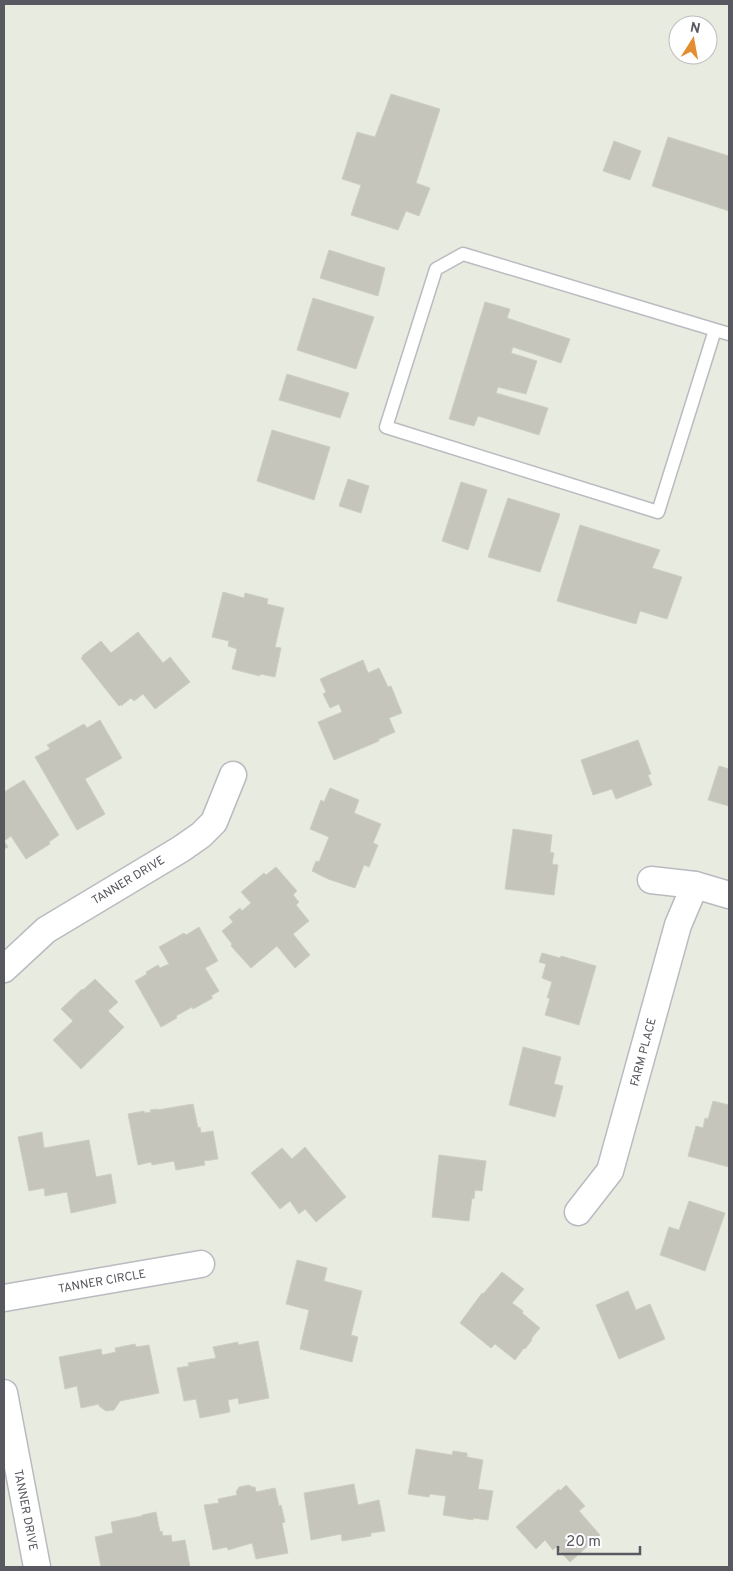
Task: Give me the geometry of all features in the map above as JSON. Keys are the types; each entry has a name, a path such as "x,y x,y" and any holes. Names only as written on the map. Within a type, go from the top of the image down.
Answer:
{"street":[{"name":"TANNER DRIVE","path":"4,969 46,930 181,849 201,834 214,822 233,775"},
{"path":"651,880 695,885 729,895"},
{"name":"FARM PLACE","path":"578,1212 610,1170 678,925 695,885"},
{"name":"TANNER CIRCLE","path":"4,1298 201,1264"},
{"name":"TANNER DRIVE","path":"4,1393 37,1567"}],"lane":[{"path":"716,330 658,512 386,427 436,269 462,254 716,330 729,334"}],"building":[{"path":"391,94 440,109 416,183 430,188 419,216 406,211 398,230 351,215 361,185 342,179 357,132 375,137"},
{"path":"668,137 729,156 729,211 652,186"},
{"path":"614,141 641,151 630,180 603,171"},
{"path":"329,250 385,268 378,296 320,278"},
{"path":"313,298 374,317 356,369 297,350"},
{"path":"485,302 510,309 507,318 570,339 561,363 513,347 511,353 537,361 526,394 498,387 496,393 548,408 539,435 478,416 474,426 449,419"},
{"path":"287,374 349,393 340,418 279,400"},
{"path":"272,430 330,447 314,500 257,481"},
{"path":"348,479 369,486 361,513 339,506"},
{"path":"461,482 487,490 468,550 442,541"},
{"path":"508,498 560,514 540,572 488,557"},
{"path":"580,525 660,550 652,568 682,577 667,619 640,611 636,624 557,601"},
{"path":"223,592 244,598 245,593 268,599 267,604 284,608 275,647 281,648 275,677 260,674 260,676 232,669 237,649 228,646 229,641 212,637"},
{"path":"138,632 163,663 170,657 190,682 155,709 143,694 134,701 131,698 119,706 81,658 101,641 111,653"},
{"path":"363,660 368,673 379,668 388,687 391,686 402,713 389,718 395,732 379,739 379,741 334,760 318,722 342,712 339,704 330,708 323,694 326,692 320,679"},
{"path":"100,720 122,758 85,779 105,814 77,830 35,757 50,749 47,745 84,724 87,728"},
{"path":"638,740 651,774 648,775 652,785 616,799 612,789 593,795 581,760"},
{"path":"719,766 729,769 729,806 708,800"},
{"path":"24,780 59,835 49,842 50,844 26,859 11,836 4,841 4,792"},
{"path":"330,788 359,800 354,813 381,824 373,843 378,845 369,867 364,865 355,888 328,879 312,871 316,861 319,862 329,837 310,829 321,800 324,802"},
{"path":"513,829 552,835 550,852 554,853 552,864 558,865 554,895 505,889"},
{"path":"4,841 8,847 4,849"},
{"path":"276,867 297,891 293,895 299,902 296,905 309,921 293,934 310,955 295,968 277,946 251,968 231,946 232,944 222,931 233,922 229,917 240,908 242,911 251,903 241,892 264,873 266,875"},
{"path":"199,927 218,961 205,968 219,991 211,996 213,998 193,1009 192,1007 161,1027 135,981 158,965 160,968 169,964 159,947"},
{"path":"542,953 560,958 561,956 596,966 579,1025 545,1015 550,998 547,998 552,982 542,978 546,964 539,962"},
{"path":"95,979 118,1002 108,1011 124,1027 81,1069 53,1040 73,1021 61,1009"},
{"path":"523,1047 561,1057 554,1084 563,1086 555,1117 509,1105"},
{"path":"713,1101 729,1105 729,1167 688,1156 696,1126 703,1128 705,1118 708,1119"},
{"path":"193,1104 198,1128 200,1127 201,1133 213,1131 218,1159 204,1161 205,1165 176,1170 174,1161 152,1165 151,1162 138,1165 128,1114 144,1111 145,1113 151,1112 150,1110"},
{"path":"42,1132 44,1148 89,1140 96,1177 111,1174 116,1203 71,1213 67,1192 45,1196 44,1188 29,1191 18,1137"},
{"path":"305,1147 346,1197 316,1222 305,1209 299,1214 290,1201 280,1209 251,1173 282,1148 292,1159"},
{"path":"439,1155 486,1161 482,1191 475,1190 469,1221 432,1217"},
{"path":"689,1201 725,1213 705,1271 660,1255 669,1227 679,1230"},
{"path":"297,1260 327,1268 324,1281 362,1291 351,1335 358,1337 352,1362 300,1349 309,1310 286,1304"},
{"path":"502,1272 524,1289 512,1303 540,1328 515,1360 495,1344 491,1348 460,1323 482,1293"},
{"path":"628,1291 636,1310 650,1304 665,1339 619,1359 596,1305"},
{"path":"258,1341 269,1398 239,1404 238,1398 228,1400 230,1412 200,1418 196,1399 184,1401 177,1368 189,1366 188,1363 216,1358 213,1347 238,1342 238,1345"},
{"path":"135,1344 136,1347 149,1345 159,1393 120,1401 114,1410 106,1411 99,1404 81,1408 77,1386 65,1389 59,1357 101,1349 102,1355 116,1352 115,1348"},
{"path":"416,1449 452,1455 453,1451 467,1453 467,1457 483,1460 478,1489 493,1491 488,1520 473,1518 473,1520 443,1515 446,1496 430,1494 429,1497 408,1494"},
{"path":"354,1484 358,1505 379,1500 385,1531 371,1533 371,1536 342,1541 341,1534 311,1540 304,1493"},
{"path":"249,1485 255,1487 256,1492 275,1488 285,1522 282,1523 288,1553 256,1559 252,1543 228,1550 227,1547 213,1550 204,1505 219,1503 218,1499 237,1495 236,1492 239,1487"},
{"path":"566,1485 585,1506 579,1511 600,1535 570,1562 556,1547 553,1550 545,1540 536,1549 516,1527"},
{"path":"156,1512 160,1532 162,1531 163,1536 171,1535 172,1542 185,1540 190,1567 101,1567 95,1537 113,1533 111,1522"}]}
